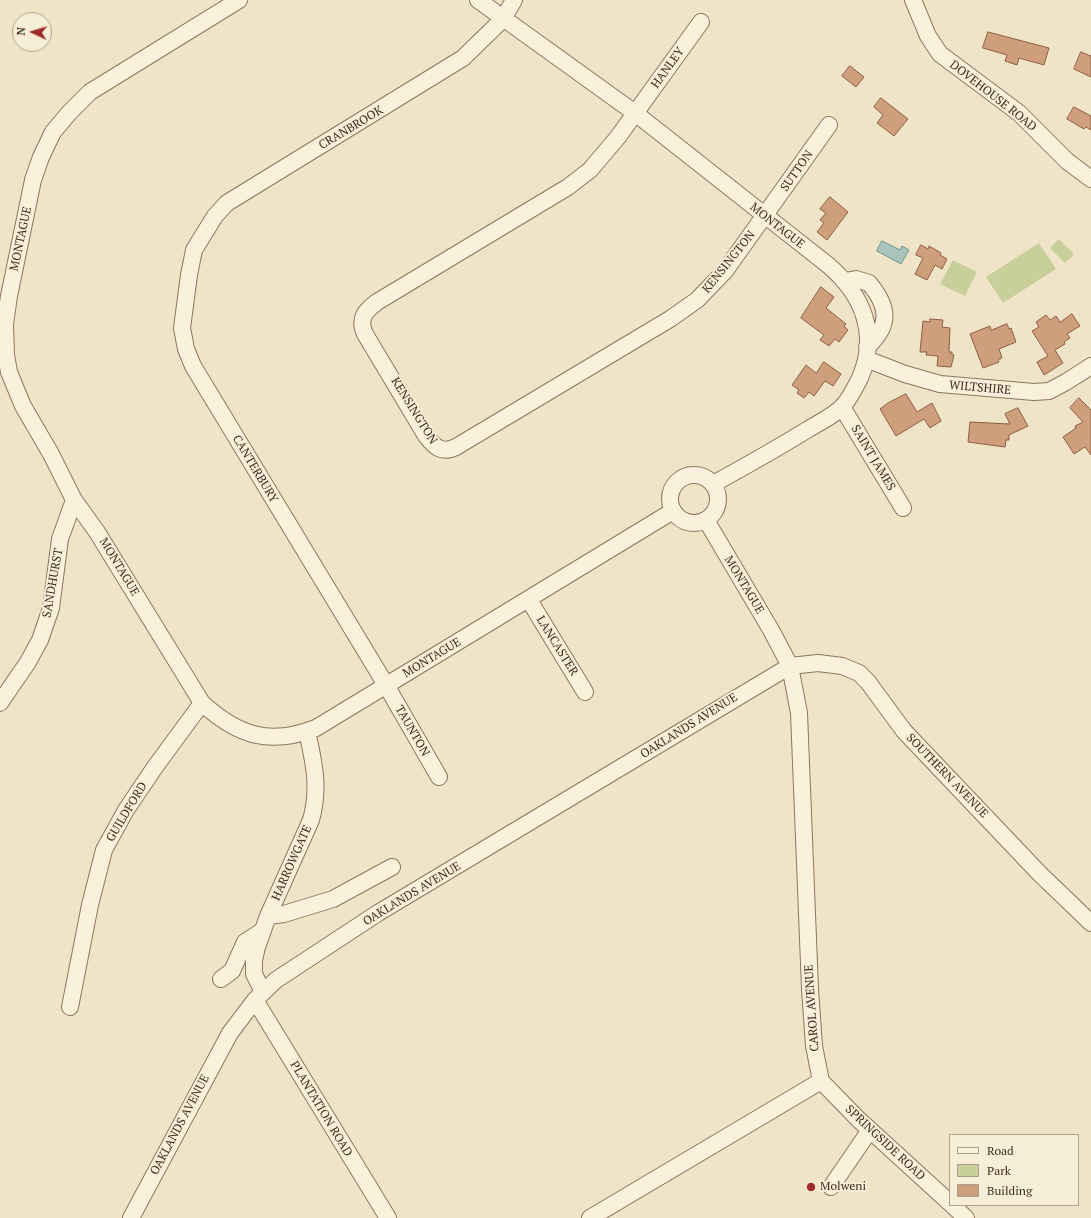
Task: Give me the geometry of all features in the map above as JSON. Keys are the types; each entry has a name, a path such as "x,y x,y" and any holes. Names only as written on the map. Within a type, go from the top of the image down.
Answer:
{"street":[{"name":"MONTAGUE","path":"239,0 90,92 53,132 41,157 33,180 4,299 4,338 9,372 23,406 51,454 74,500 98,532 202,703 217,717 243,732 271,738 291,736 316,728 529,600 673,511"},
{"name":"MONTAGUE","path":"478,0 636,113 765,217 828,265 845,281 863,310 868,333 867,353 855,388 842,407 779,447 713,484"},
{"name":"CRANBROOK","path":"201,238 215,216 231,200 463,58 503,19 514,0"},
{"name":"DOVEHOUSE ROAD","path":"913,0 928,36 943,57 1023,117 1063,157 1091,179"},
{"name":"HANLEY","path":"636,113 701,22"},
{"name":"KENSINGTON","path":"636,113 590,170 568,187 377,302 367,310 363,316 362,324 365,334 426,436 435,447 445,450 456,447 670,319 697,300 725,271 765,217"},
{"name":"SUTTON","path":"765,217 829,125"},
{"name":"CANTERBURY","path":"201,238 194,250 184,310 183,338 188,357 386,685"},
{"name":"WILTSHIRE","path":"867,353 905,374 940,384 1034,392 1049,391 1091,366"},
{"name":"SAINT JAMES","path":"842,407 903,508"},
{"path":"699,476 713,484 717,499 716,507 706,520 699,523 684,521 673,511 670,504 672,489 683,478 699,476"},
{"name":"SANDHURST","path":"0,703 28,662 40,640 51,608 60,539 74,500"},
{"name":"MONTAGUE","path":"706,520 771,630 790,666"},
{"name":"LANCASTER","path":"529,600 586,692"},
{"name":"SOUTHERN AVENUE","path":"790,666 818,663 842,666 859,673 868,682 904,731 1039,872 1091,923"},
{"name":"OAKLANDS AVENUE","path":"131,1218 222,1047 239,1020 259,996 285,973 378,913 790,666"},
{"name":"CAROL AVENUE","path":"790,666 799,712 810,989 814,1046 821,1081"},
{"name":"TAUNTON","path":"386,685 438,777"},
{"name":"GUILDFORD","path":"70,1007 93,890 104,850 126,810 154,767 202,703"},
{"name":"HARROWGATE","path":"259,996 254,967 265,923 315,808 317,793 315,768 307,731"},
{"path":"221,979 228,975 235,967 245,942 265,923 284,914 333,899 392,867"},
{"name":"PLANTATION ROAD","path":"259,996 388,1218"},
{"path":"590,1218 821,1081"},
{"name":"SPRINGSIDE ROAD","path":"821,1081 870,1130 949,1202"},
{"path":"831,1186 870,1130"},
{"name":"SPRINGSIDE ROAD","path":"953,1206 966,1218"}],"green space":[{"path":"1059,239 1074,254 1065,263 1050,248"},
{"path":"1039,243 1056,269 1003,303 986,277"},
{"path":"953,260 977,272 965,296 940,284"}],"water":[{"path":"882,241 900,250 902,246 909,250 901,264 877,251"}],"building":[{"path":"988,32 1049,48 1044,65 1019,58 1017,65 1005,61 1007,55 983,48"},
{"path":"1081,52 1091,56 1091,77 1074,69"},
{"path":"850,66 864,77 856,87 842,76"},
{"path":"881,98 908,119 894,136 877,123 883,115 874,107"},
{"path":"1074,107 1091,116 1091,130 1086,127 1084,129 1067,119"},
{"path":"830,197 848,212 827,240 817,232 824,223 820,220 826,213 820,209"},
{"path":"921,245 928,249 929,246 941,253 940,255 947,259 942,269 935,265 927,280 915,274 923,258 916,255"},
{"path":"821,287 834,297 826,308 846,324 844,326 848,330 839,342 835,339 829,346 820,340 824,335 801,318"},
{"path":"1072,314 1080,326 1067,334 1070,338 1064,342 1065,344 1055,350 1063,363 1044,375 1037,362 1048,356 1032,331 1039,327 1036,322 1046,315 1050,320 1056,316 1060,322"},
{"path":"930,319 943,320 942,327 950,328 949,352 952,352 952,355 954,355 951,367 937,366 938,356 926,355 927,352 920,352 923,321 930,322"},
{"path":"1007,324 1009,329 1011,328 1016,342 999,349 1002,358 998,360 999,362 983,368 970,334 990,326 991,330"},
{"path":"824,362 841,374 833,386 825,381 814,396 809,392 804,398 797,393 799,390 792,385 806,365 816,373"},
{"path":"906,394 917,412 932,403 941,421 930,428 924,419 896,436 880,409"},
{"path":"1079,398 1091,410 1091,455 1085,447 1074,454 1063,437 1076,428 1075,426 1083,422 1070,408"},
{"path":"1018,408 1028,426 1009,435 1009,440 1006,440 1005,447 968,442 970,422 1010,424 1005,414"}],"place":[{"name":"Molweni","path":"811,1187"}]}
